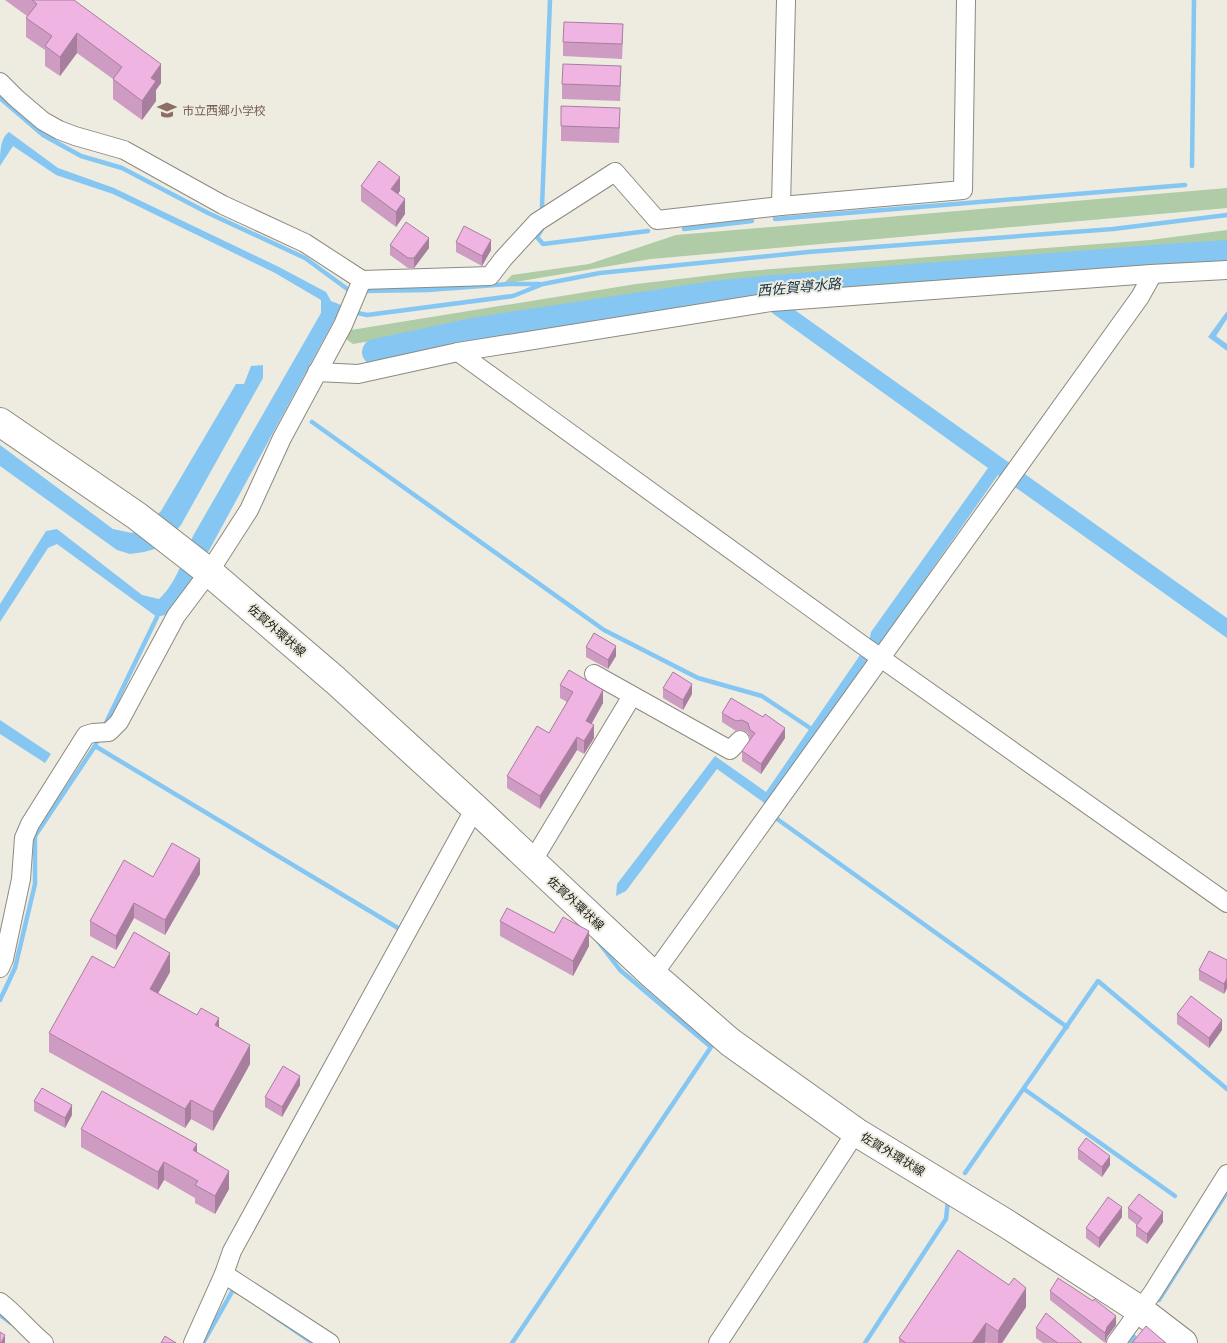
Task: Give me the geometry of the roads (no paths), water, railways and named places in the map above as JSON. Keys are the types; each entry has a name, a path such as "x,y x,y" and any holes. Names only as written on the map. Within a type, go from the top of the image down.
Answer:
{"main road":[{"name":"佐賀外環状線","path":"0,422 137,516 209,572 335,680 653,975 730,1042 856,1132 1007,1224 1140,1310 1183,1343"}],"street":[{"path":"781,206 786,0"},
{"path":"0,82 43,121 59,130 124,150 223,205 304,242 362,280 490,276 537,222 615,172 657,220 781,206 963,190 966,0"},
{"path":"317,372 358,374 458,352 771,302 1227,270"},
{"path":"653,975 1140,297 1151,274"},
{"path":"0,968 4,959 21,880 24,838 30,824 86,735 101,733 119,722 176,616 209,572 249,510 282,438 343,325 362,280"},
{"path":"458,352 880,658 1227,903"},
{"path":"594,674 730,750 740,740"},
{"path":"532,862 632,696"},
{"path":"193,1343 224,1274 232,1251 475,808"},
{"path":"718,1343 856,1132"},
{"path":"1116,1343 1153,1292 1227,1174"},
{"path":"224,1274 330,1343"},
{"path":"0,1302 12,1310 34,1335 44,1343"}],"water":[{"path":"9,132 58,168 114,188 279,267 326,292 331,301 346,307 342,316 337,315 194,578 165,615 157,617 57,544 48,548 0,622 0,604 46,531 57,529 142,595 159,599 175,578 193,536 321,313 321,300 275,273 113,194 56,175 13,146 0,166 2,142"},
{"path":"792,308 1227,618 1227,638 998,475 767,805 717,769 626,891 616,896 617,884 715,756 766,792 869,642 871,632 988,468 768,310"},
{"path":"1227,311 1227,319 1216,336 1227,344 1227,351 1208,337"},
{"path":"263,365 263,378 181,525 162,547 130,554 117,550 0,466 0,445 113,529 132,533 143,528 161,511 236,384 244,384 251,366"},
{"path":"0,720 51,754 45,763 0,734"}],"waterway":[{"path":"542,207 550,0"},
{"path":"1192,166 1194,0"},
{"path":"0,98 43,135 81,156 122,168 208,213 305,258 350,291 353,291"},
{"path":"775,219 1185,185"},
{"path":"353,312 367,315 513,296 543,284 600,273 808,252 1113,229 1227,215"},
{"path":"684,229 752,221"},
{"path":"542,229 537,237 543,244 648,231"},
{"name":"西佐賀導水路","path":"375,352 478,330 713,294 1227,253"},
{"path":"361,291 428,290 509,284 540,284"},
{"path":"312,422 604,630 698,678 762,696 810,728"},
{"path":"104,727 157,617"},
{"path":"0,1000 15,968 35,884 35,836 95,746 99,736"},
{"path":"95,746 398,928"},
{"path":"773,816 1067,1027"},
{"path":"512,1343 711,1047 620,970 597,940"},
{"path":"965,1173 1098,981 1227,1089"},
{"path":"1024,1089 1175,1196"},
{"path":"1159,1300 1227,1192"},
{"path":"865,1343 946,1219 948,1200"},
{"path":"203,1343 233,1290 237,1292"},
{"path":"269,1313 313,1343"},
{"path":"0,1315 11,1323"},
{"path":"1129,1343 1134,1337"}],"place":[{"name":"市立西郷小学校","path":"167,110"}]}
